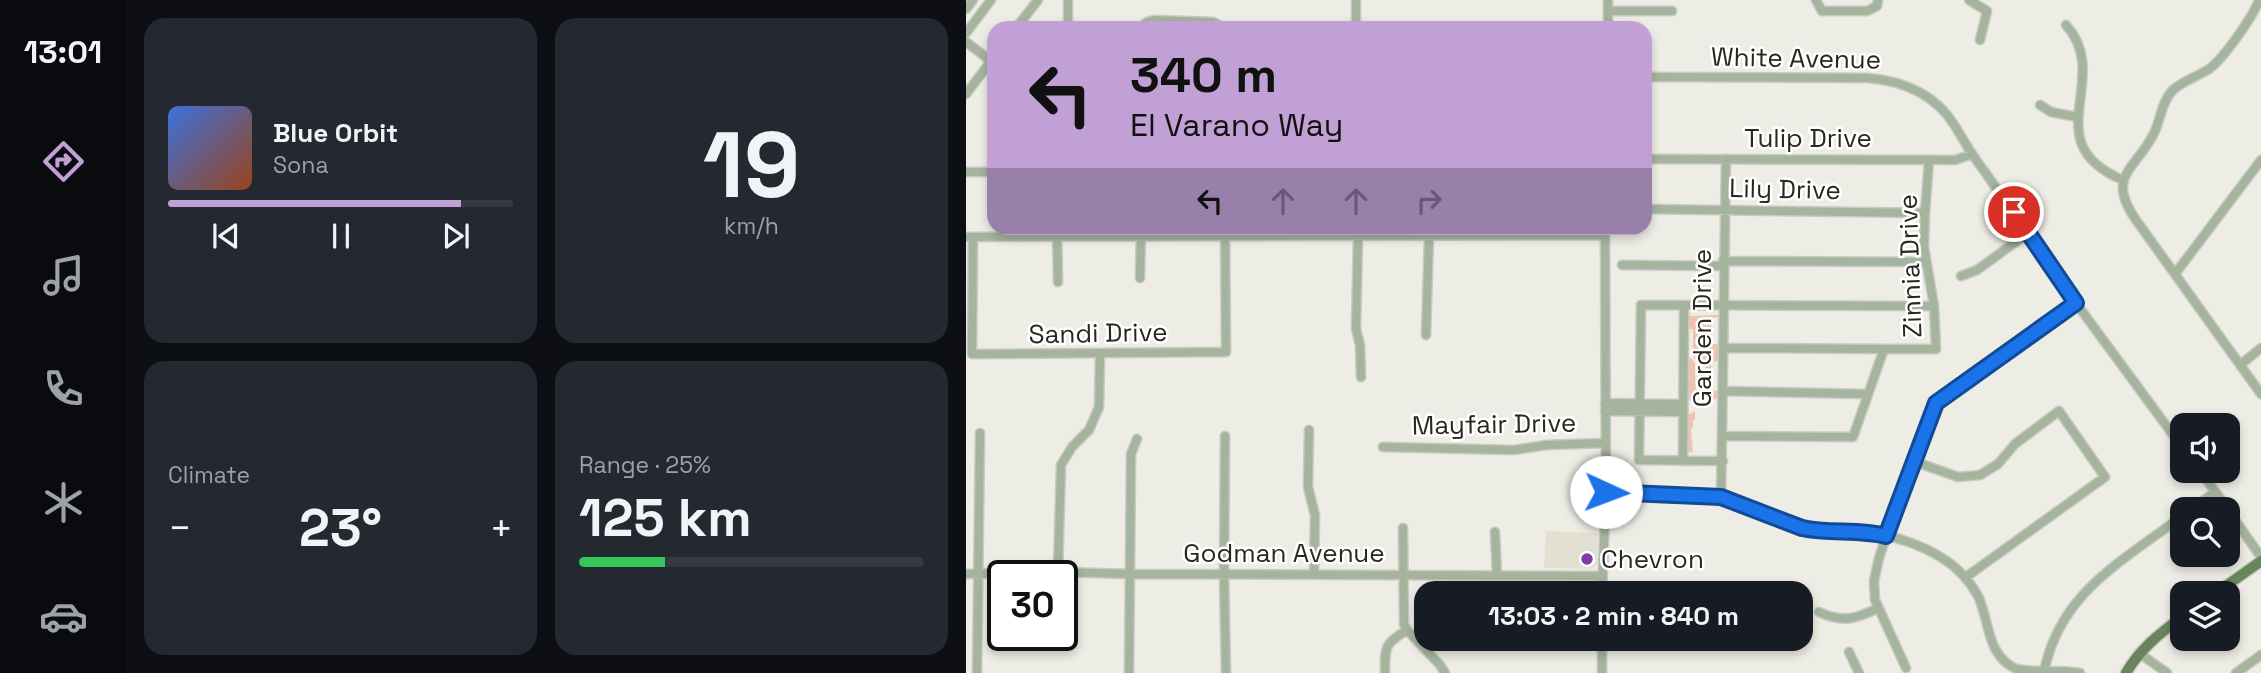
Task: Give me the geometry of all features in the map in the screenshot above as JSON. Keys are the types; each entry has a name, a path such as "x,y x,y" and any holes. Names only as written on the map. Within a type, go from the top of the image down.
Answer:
{"main road":[{"path":"2232,581 2261,559"},
{"path":"2126,673 2139,653 2170,627"}],"street":[{"path":"966,9 973,0"},
{"path":"966,33 991,0"},
{"path":"1022,21 1038,0"},
{"path":"1068,21 1069,0"},
{"path":"1356,0 1356,21"},
{"path":"1608,0 1608,21"},
{"path":"1816,0 1822,11 1867,11 1877,6 1878,0"},
{"path":"1969,0 1987,11 1980,40"},
{"path":"2259,0 2252,16 2214,65 2171,93 2163,105 2154,133 2123,180 2122,189 2127,208 2261,394"},
{"path":"1608,11 1672,11"},
{"path":"1150,21 1184,21"},
{"path":"2066,25 2073,33 2081,53 2082,85 2077,117 2079,137 2089,157 2104,170 2123,180"},
{"path":"966,42 987,55"},
{"path":"966,94 987,67"},
{"name":"White Avenue","path":"1652,77 1868,78 1891,80 1929,97 1950,119 1970,155 2170,431"},
{"path":"2040,105 2051,112 2077,117"},
{"name":"Tulip Drive","path":"1652,159 1955,160 1970,155"},
{"name":"Garden Drive","path":"1721,497 1726,159"},
{"name":"Zinnia Drive","path":"1723,436 1853,437 1884,349 1936,349 1934,306 1925,262 1929,160"},
{"path":"2175,274 2261,160"},
{"path":"966,172 987,172"},
{"name":"Lily Drive","path":"1652,209 1925,213"},
{"path":"1961,276 1977,270 2028,233"},
{"path":"969,237 1005,235"},
{"path":"1058,235 1058,282"},
{"path":"1140,278 1142,235"},
{"name":"Sandi Drive","path":"969,237 972,354 1100,354 1226,352 1225,235"},
{"path":"1332,235 1452,235"},
{"path":"1602,581 1606,492 1605,235"},
{"path":"1358,237 1356,329 1360,345 1361,377"},
{"path":"1426,335 1429,237"},
{"path":"1622,265 1925,262"},
{"path":"1906,668 1878,608 1873,592 1874,581 1886,536 1936,403 2076,303"},
{"path":"1723,460 1639,460 1641,306 1934,306"},
{"path":"1683,461 1684,306"},
{"path":"1723,348 1884,349"},
{"path":"2241,365 2261,348"},
{"path":"1058,560 1061,465 1072,447 1089,430 1097,414 1100,354"},
{"path":"1723,391 1867,394"},
{"path":"1605,407 1683,408"},
{"path":"1913,461 1958,477 1980,475 1998,464 2015,444 2059,411 2105,477 1966,577"},
{"path":"1309,430 1308,487 1315,515 1314,574"},
{"path":"977,673 980,433"},
{"path":"1225,436 1226,673"},
{"path":"1129,673 1131,454 1137,439"},
{"name":"Mayfair Drive","path":"1383,447 1514,450 1547,445 1605,443"},
{"path":"2209,483 2219,497"},
{"path":"1606,492 1721,497 1802,528 1816,531 1871,532 1939,556 1966,577 1978,597 1988,633 1998,653 2016,669 2026,672 2080,673"},
{"path":"2208,497 2215,492"},
{"path":"2044,672 2060,625 2085,592 2112,566 2170,525"},
{"path":"2240,527 2261,559"},
{"path":"1403,528 1404,624 1445,673"},
{"path":"1495,532 1497,576"},
{"name":"Godman Avenue","path":"1078,573 1602,576"},
{"name":"Godman Avenue","path":"966,574 987,574"},
{"path":"1819,612 1842,620 1878,608"},
{"path":"1385,673 1386,646 1390,640 1407,630"},
{"path":"1602,651 1602,673"},
{"path":"1849,652 1859,673"},
{"path":"2139,653 2168,673"},
{"path":"2236,673 2261,655"}],"shaded area":[{"path":"1687,312 1690,312 1690,316 1718,315 1711,318 1712,344 1718,344 1718,361 1711,362 1711,390 1718,391 1717,399 1713,399 1713,393 1699,393 1702,379 1699,378 1699,373 1705,372 1705,365 1698,364 1693,356 1693,329 1688,329"},
{"path":"1687,358 1695,363 1696,404 1687,399"},
{"path":"1695,411 1691,429 1693,452 1687,452 1688,415"},
{"path":"1546,531 1598,533 1597,565 1591,569 1544,568"}],"place":[{"name":"Chevron","path":"1587,559"}],"route":[{"path":"1606,492 1721,497 1802,528 1816,531 1871,532 1886,536 1936,403 2076,303 2014,212"}]}
